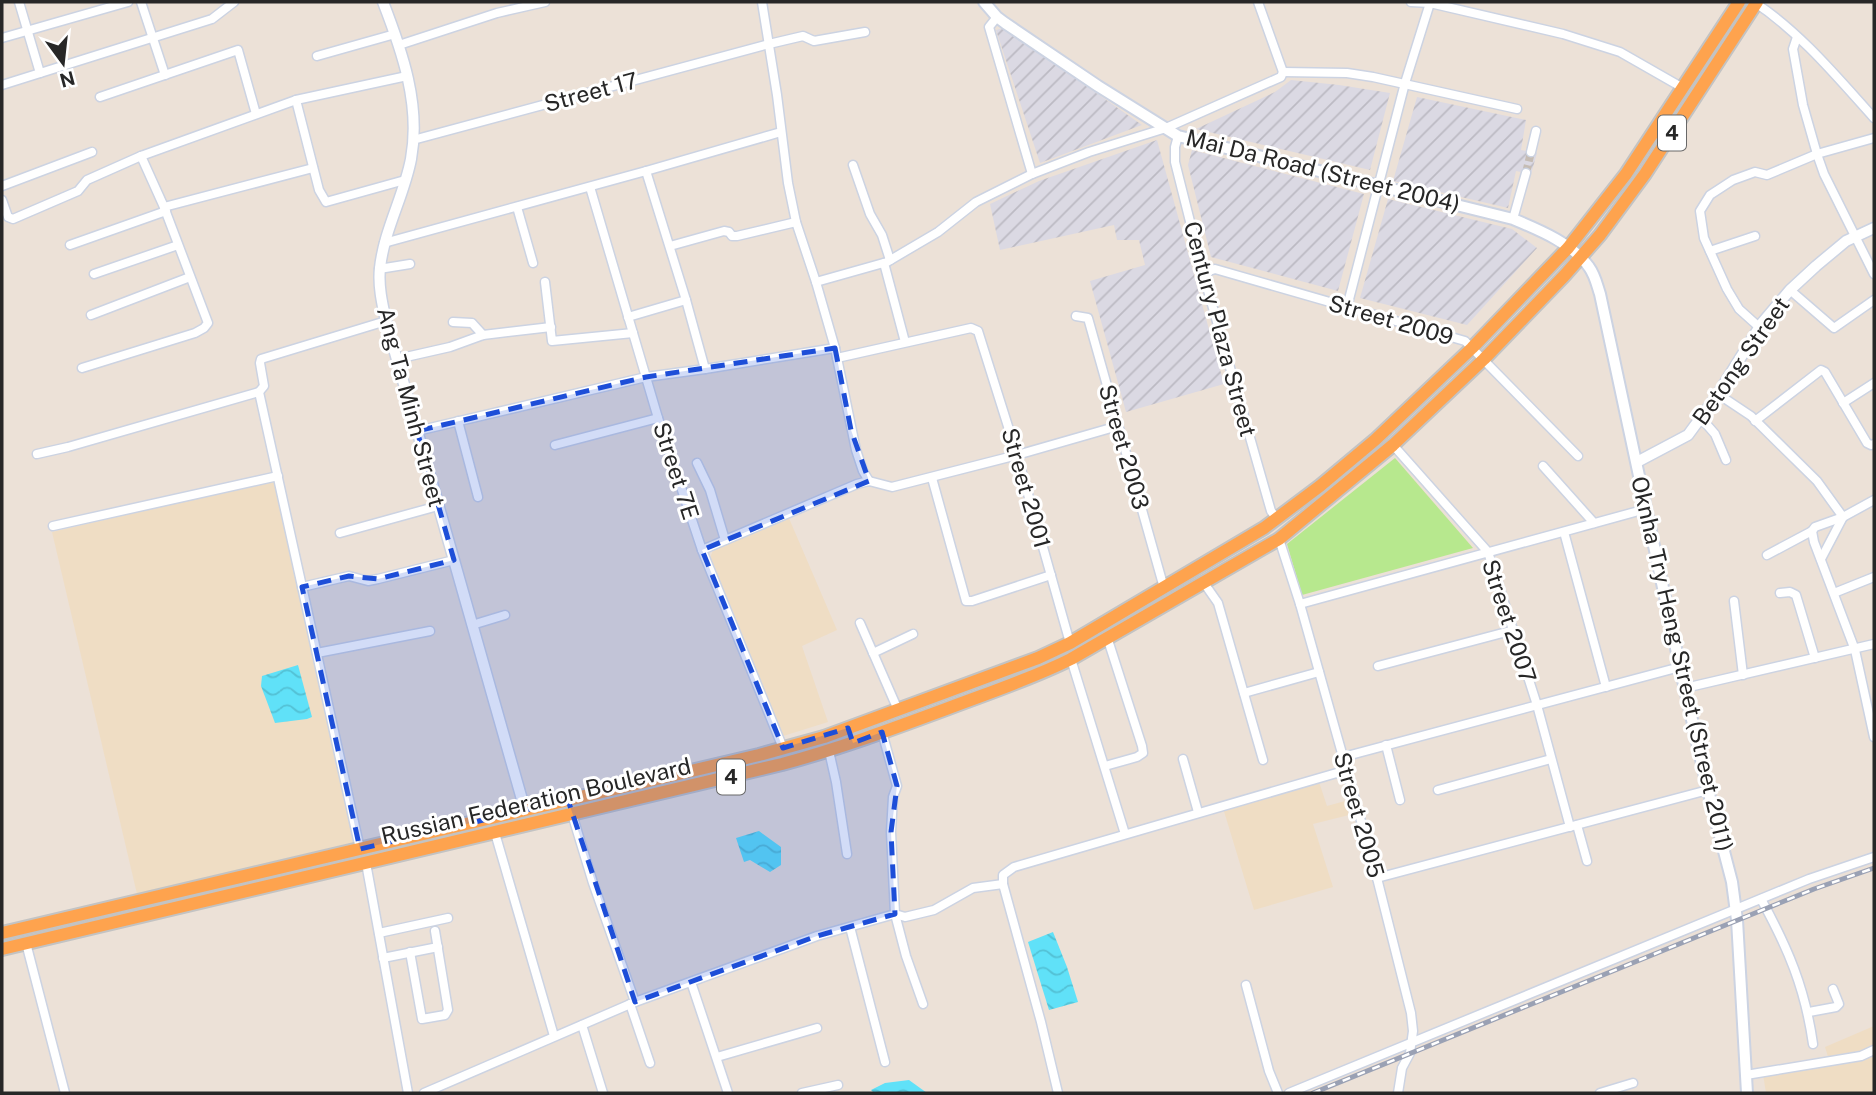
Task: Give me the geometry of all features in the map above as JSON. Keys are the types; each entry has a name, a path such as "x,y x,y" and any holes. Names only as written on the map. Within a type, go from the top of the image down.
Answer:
{"highway":[{"name":"Russian Federation Boulevard","path":"2,933 783,748 898,710 1038,658 1070,643 1277,519 1375,440 1472,348 1568,248 1626,174 1739,2"},
{"name":"Russian Federation Boulevard","path":"2,949 639,799 830,751 1043,673 1108,640 1279,539 1393,445 1485,359 1600,235 1640,181 1756,2"},
{"path":"848,728 853,743"},
{"path":"636,784 639,799"}],"main road":[{"name":"Mai Da Road (Street 2004)","path":"984,2 997,17 1178,136 1513,219 1549,234 1568,248"},
{"name":"Oknha Try Heng Street (Street 2011)","path":"1568,248 1590,269 1600,294 1680,667 1732,882 1737,910 1747,1093"}],"street":[{"path":"19,2 40,73"},
{"path":"2,38 128,2"},
{"path":"141,2 165,75"},
{"path":"2,85 212,19 225,5 234,2"},
{"name":"Ang Ta Minh Street","path":"383,2 400,45 407,76 413,115 413,140 405,180 384,243 379,269 380,289 386,321 525,810"},
{"path":"400,45 497,13 545,2"},
{"path":"762,2 796,222 835,348 851,430 863,471 869,481"},
{"path":"816,282 887,262 938,232 976,202 1032,174 1089,152 1166,128 1281,77 1283,72 1258,2"},
{"path":"1411,2 1430,2 1563,34 1620,52 1682,88"},
{"path":"1347,307 1405,83 1430,2"},
{"path":"1756,2 1797,37 1874,118"},
{"path":"997,17 989,27 1032,174"},
{"name":"Street 17","path":"413,140 769,44 803,37 814,41 865,32"},
{"path":"317,56 395,34"},
{"path":"1797,37 1793,49 1803,105 1817,154 1824,174 1874,274"},
{"path":"100,97 238,50 256,114"},
{"path":"1283,72 1347,73 1405,83 1517,109"},
{"path":"2,200 8,217 13,219 78,191 86,180 141,156 256,114 296,100 407,76"},
{"path":"296,100 319,190 326,202 405,180"},
{"path":"1531,152 1536,131"},
{"path":"384,243 781,132"},
{"name":"Century Plaza Street","path":"1178,136 1175,162 1203,272 1271,511 1277,519"},
{"path":"1759,327 1739,309 1727,289 1704,238 1700,211 1710,195 1733,180 1755,172 1767,175 1817,154 1874,138"},
{"path":"2,186 92,152"},
{"path":"82,368 204,328 208,323 165,209 141,156"},
{"path":"837,358 905,342 882,235 870,214 853,164"},
{"path":"70,245 165,209 313,168"},
{"path":"646,171 705,369"},
{"path":"1513,219 1525,173"},
{"name":"Street 7E","path":"590,187 658,418 702,550 783,748"},
{"path":"517,207 533,263"},
{"path":"670,246 724,231 737,236 796,222"},
{"name":"Betong Street","path":"1637,462 1683,439 1691,432 1759,327 1790,289 1855,236 1874,228"},
{"path":"1710,251 1755,236"},
{"path":"94,274 178,244"},
{"path":"379,269 410,264"},
{"name":"Street 2009","path":"1203,272 1214,269 1465,341 1578,456"},
{"path":"91,315 190,277"},
{"path":"545,282 552,341 633,333"},
{"path":"1790,289 1833,328 1874,300"},
{"path":"628,317 686,300"},
{"name":"Street 2003","path":"1076,316 1088,318 1164,588"},
{"path":"37,454 259,392 264,386 261,359 386,321"},
{"path":"453,322 472,323 483,335"},
{"path":"397,359 450,347 483,335 551,327"},
{"name":"Street 2001","path":"905,342 971,327 980,333 1070,643"},
{"path":"417,431 646,377 835,348"},
{"path":"1755,421 1821,370 1825,372 1867,443 1874,444"},
{"path":"1843,402 1874,383"},
{"path":"259,392 360,849"},
{"path":"1718,394 1755,421 1817,481 1843,517"},
{"path":"555,445 658,418"},
{"path":"1702,418 1715,434 1726,460"},
{"path":"458,421 478,497"},
{"path":"702,550 857,484 869,481 892,487 1118,426"},
{"name":"Street 2007","path":"1393,445 1488,552 1537,705 1551,759 1587,861"},
{"path":"697,463 710,490 725,540"},
{"path":"1543,466 1594,523"},
{"path":"53,526 278,476"},
{"path":"932,478 966,601 1051,575"},
{"path":"1767,555 1815,527 1843,517 1874,500"},
{"path":"340,533 438,506"},
{"path":"1300,604 1646,509"},
{"path":"1821,559 1843,517"},
{"path":"1564,531 1606,687"},
{"path":"1812,531 1855,650 1874,737"},
{"name":"Street 2005","path":"1279,539 1347,770 1412,1013 1410,1053 1402,1068 1398,1093"},
{"path":"302,587 349,576 368,581 454,560"},
{"path":"1834,593 1874,577"},
{"path":"1204,583 1219,603 1263,760"},
{"path":"1780,593 1790,592 1796,595 1815,658"},
{"path":"1734,601 1743,675"},
{"path":"472,625 505,615"},
{"path":"860,623 898,710"},
{"path":"1378,666 1514,630"},
{"path":"317,653 430,631"},
{"path":"873,653 913,634"},
{"path":"1105,766 1143,753 1108,640"},
{"path":"1685,688 1874,644"},
{"path":"1072,659 1125,834"},
{"path":"1343,757 1680,667"},
{"path":"1244,693 1319,672"},
{"path":"882,732 897,786 893,797 891,832 895,915 923,1004"},
{"path":"1386,745 1400,800"},
{"path":"830,751 847,853"},
{"path":"1183,759 1198,813"},
{"path":"1438,789 1551,759"},
{"path":"1058,1093 1003,884 1003,874 1014,867 1347,770"},
{"path":"1377,878 1708,790"},
{"path":"572,814 650,1063"},
{"path":"495,833 554,1036"},
{"path":"1289,1093 1809,879 1874,857"},
{"path":"366,863 408,1093"},
{"path":"424,1093 632,1003 817,936 895,915 905,917 934,910 973,888 1003,884"},
{"path":"1761,899 1787,948 1802,988 1813,1044"},
{"path":"379,933 447,918"},
{"path":"850,927 886,1062"},
{"path":"410,953 422,1019 448,1013 435,931"},
{"path":"26,943 65,1093"},
{"path":"383,958 438,947"},
{"path":"691,982 728,1093"},
{"path":"1246,985 1269,1071 1278,1093"},
{"path":"1808,1012 1836,1007 1839,1004 1833,989"},
{"path":"582,1025 603,1093"},
{"path":"717,1057 817,1028"},
{"path":"1746,1075 1861,1056 1874,1050"},
{"path":"1604,1093 1633,1083"},
{"path":"802,1093 838,1085"}],"highlighted area":[{"path":"835,348 851,430 869,481 702,550 783,748 848,728 853,743 882,732 897,786 891,832 895,914 817,936 635,1002 568,800 360,849 302,587 349,576 378,579 454,560 417,431 646,377"}],"shaded area":[{"path":"1003,28 1142,125 1040,163 996,30"},
{"path":"1291,80 1390,93 1370,170 1196,129 1275,92"},
{"path":"1417,97 1526,120 1521,150 1537,153 1531,174 1516,171 1508,208 1393,181"},
{"path":"1157,140 1224,384 1126,412 1090,281 1145,265 1139,240 1117,240 1114,225 1000,250 990,204 1039,181"},
{"path":"1192,150 1364,194 1338,291 1211,257 1188,165"},
{"path":"1388,199 1512,229 1537,248 1467,325 1360,298"},
{"path":"272,481 277,484 354,842 137,894 52,532"},
{"path":"788,516 837,630 802,646 828,722 780,737 710,558 714,548"},
{"path":"1318,779 1327,806 1345,801 1349,815 1313,824 1333,887 1254,910 1223,808"},
{"path":"1874,1026 1874,1093 1766,1093 1763,1074 1830,1063 1825,1047"}],"green space":[{"path":"1395,458 1473,548 1302,595 1287,544"}],"water":[{"path":"298,665 312,717 275,723 261,686 262,676"},
{"path":"759,831 781,847 781,865 770,872 750,860 744,862 736,838"},
{"path":"1053,932 1078,1002 1049,1010 1028,942"},
{"path":"909,1080 927,1093 874,1093 871,1090 885,1083"}],"tunnel":[{"path":"1526,173 1531,152"}],"railway":[{"path":"1313,1093 1814,889 1874,868"}]}
